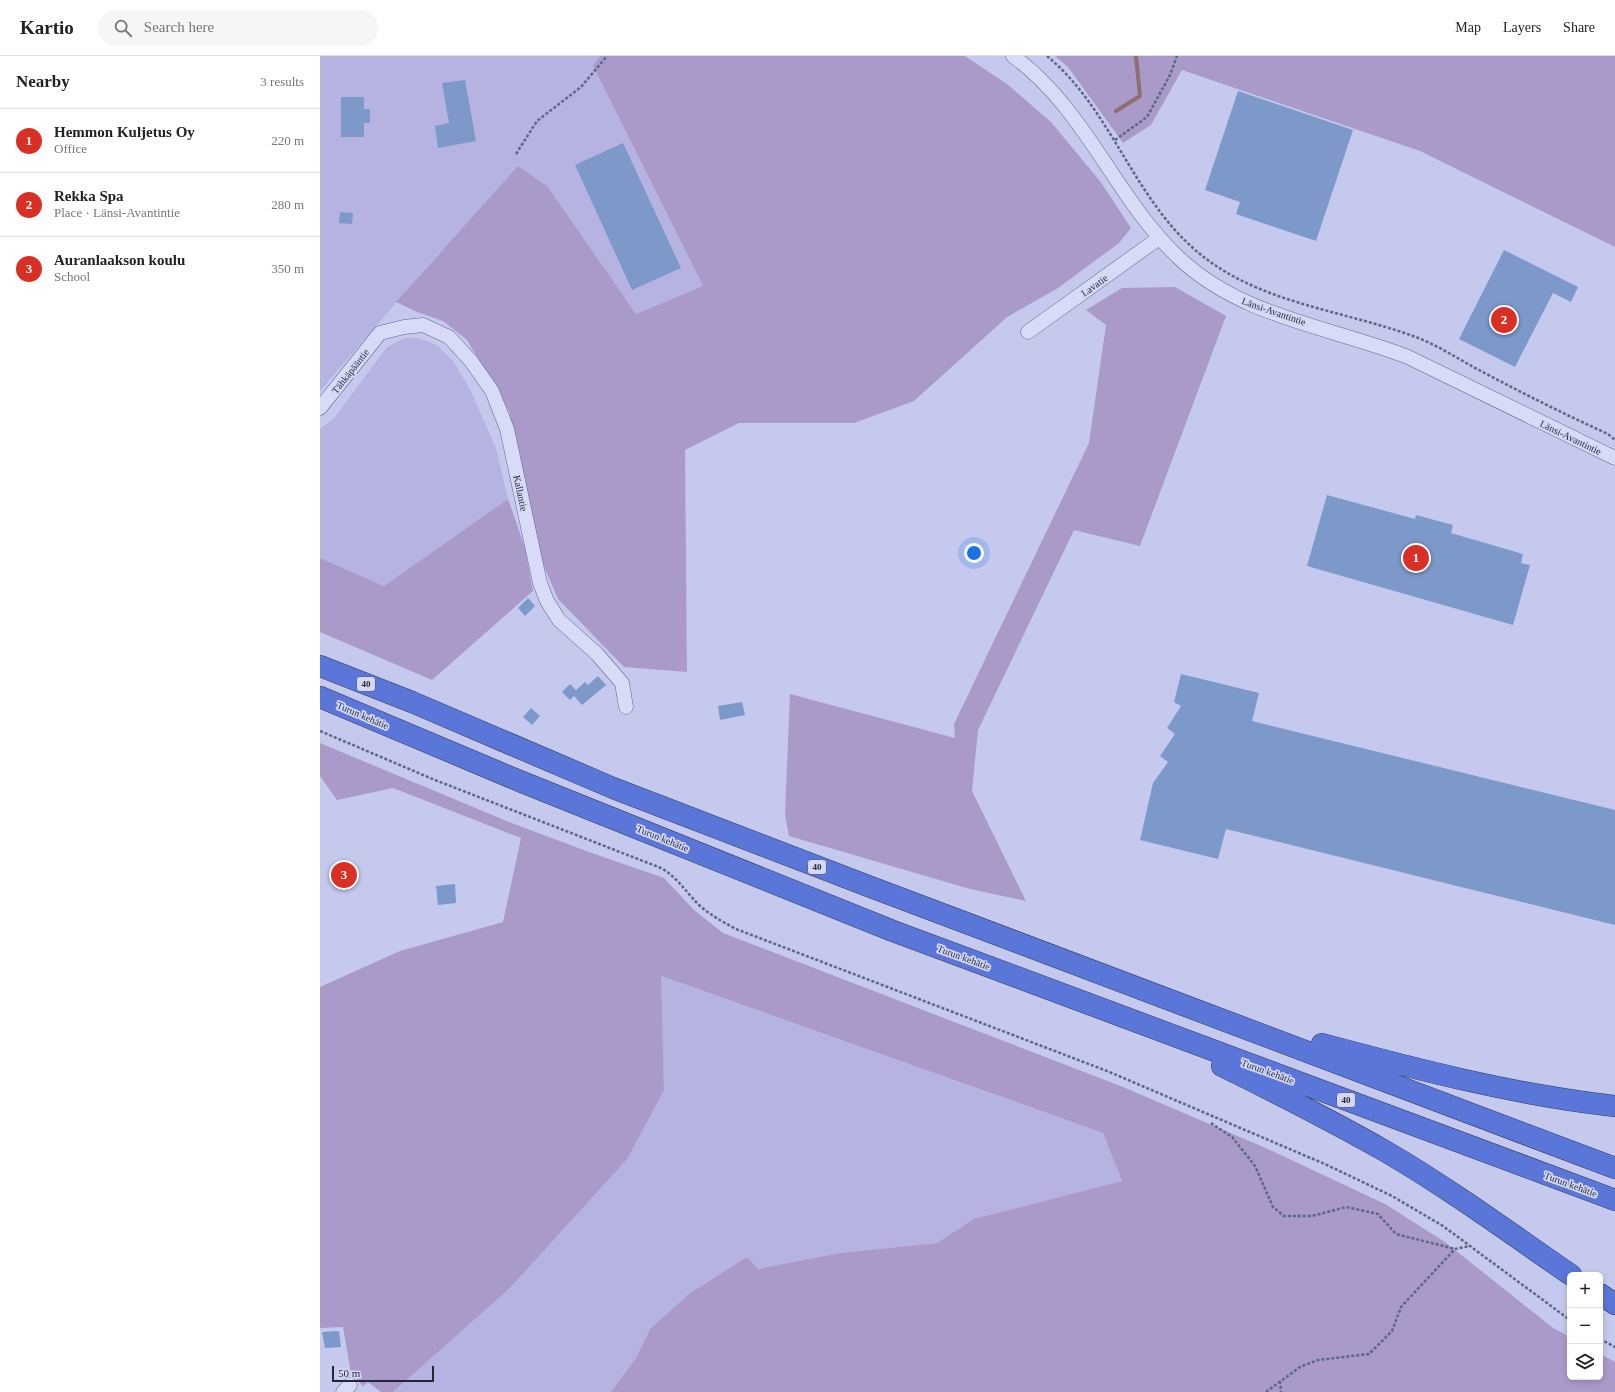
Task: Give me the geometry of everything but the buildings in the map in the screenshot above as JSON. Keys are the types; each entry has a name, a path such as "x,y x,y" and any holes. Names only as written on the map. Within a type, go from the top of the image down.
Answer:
{"highway":[{"path":"320,653 412,702"},
{"name":"40","path":"320,666 412,702 634,796 1615,1168"},
{"name":"Turun kehätie","path":"320,697 529,785 893,931 1615,1200"},
{"path":"1078,999 1310,1110 1379,1148 1461,1198 1567,1272"},
{"path":"1226,1020 1464,1080 1525,1093 1615,1106"},
{"path":"1603,1296 1615,1304"}],"street":[{"name":"Länsi-Avantintie","path":"1013,56 1034,73 1060,99 1082,127 1146,221 1160,238 1196,273 1244,302 1408,357 1615,458"},
{"name":"Lavatie","path":"1028,332 1160,238"},
{"name":"Kallantie","path":"380,333 404,327 423,325 449,337 471,361 492,391 507,429 540,583 547,601 559,620 597,654 622,683 626,707"},
{"name":"Tähkäpääntie","path":"320,408 380,333"}],"path":[{"path":"516,154 537,121 581,87 607,56"},
{"path":"1047,56 1075,85 1114,140 1161,214 1193,249 1217,267 1273,294 1414,336 1552,409 1608,434 1615,440"},
{"path":"1114,140 1148,117 1170,75 1177,56"},
{"path":"320,732 435,780 661,868 673,875 705,910 715,918 736,929 1107,1071 1327,1165 1392,1196 1443,1226 1567,1318"},
{"path":"1211,1123 1232,1137 1255,1166 1273,1207 1284,1216 1312,1216 1346,1207 1378,1214 1396,1234 1455,1249 1471,1246"},
{"path":"1266,1392 1280,1380 1300,1367 1318,1360 1369,1354 1392,1331 1401,1307 1455,1249"},
{"path":"1603,1341 1615,1347"},
{"path":"1280,1380 1280,1392"}],"shaded area":[{"path":"320,56 600,56 593,66 703,286 636,314 548,187 439,253 320,391"},
{"path":"600,56 965,56 1007,84 1051,122 1100,181 1131,228 1119,243 1058,288 1007,317 914,401 854,423 739,423 685,450 687,672 624,667 558,599 543,564 509,411 467,340 443,321 417,312 396,302 518,166 548,187 636,314 703,286 593,66"},
{"path":"1055,56 1615,56 1615,247 1420,151 1182,70 1151,125 1123,143 1068,67"},
{"path":"1175,287 1226,316 1140,546 1074,530 978,730 972,791 1026,901 970,889 789,836 785,815 790,694 955,738 954,724 1089,443 1106,325 1086,310 1122,288"},
{"path":"405,338 416,338 438,346 453,361 470,389 496,448 508,499 384,586 320,558 320,429 335,417 387,347"},
{"path":"508,499 525,548 533,591 432,680 320,632 320,558 384,586"},
{"path":"320,743 509,822 664,878 694,910 723,933 1123,1087 1268,1149 1385,1204 1445,1242 1553,1328 1567,1335 1567,1380 1603,1380 1603,1356 1615,1362 1615,1392 611,1392 636,1358 650,1329 689,1294 747,1257 758,1269 840,1253 937,1243 974,1219 1122,1181 1103,1133 661,976 664,1090 627,1159 508,1290 393,1392 381,1392 368,1382 363,1386 351,1373 343,1327 320,1328 320,987 400,951 503,922 521,838 393,788 337,800 320,776"},
{"path":"660,976 1103,1133 1122,1181 975,1219 937,1243 840,1253 758,1270 650,1329 636,1358 611,1392 393,1392 508,1290 664,1090"}],"waterway":[{"path":"1116,111 1140,96 1136,56"}],"place":[{"name":"Rekka Spa","path":"1504,320"},
{"name":"Hemmon Kuljetus Oy","path":"1416,558"},
{"name":"Auranlaakson koulu","path":"344,875"}]}
